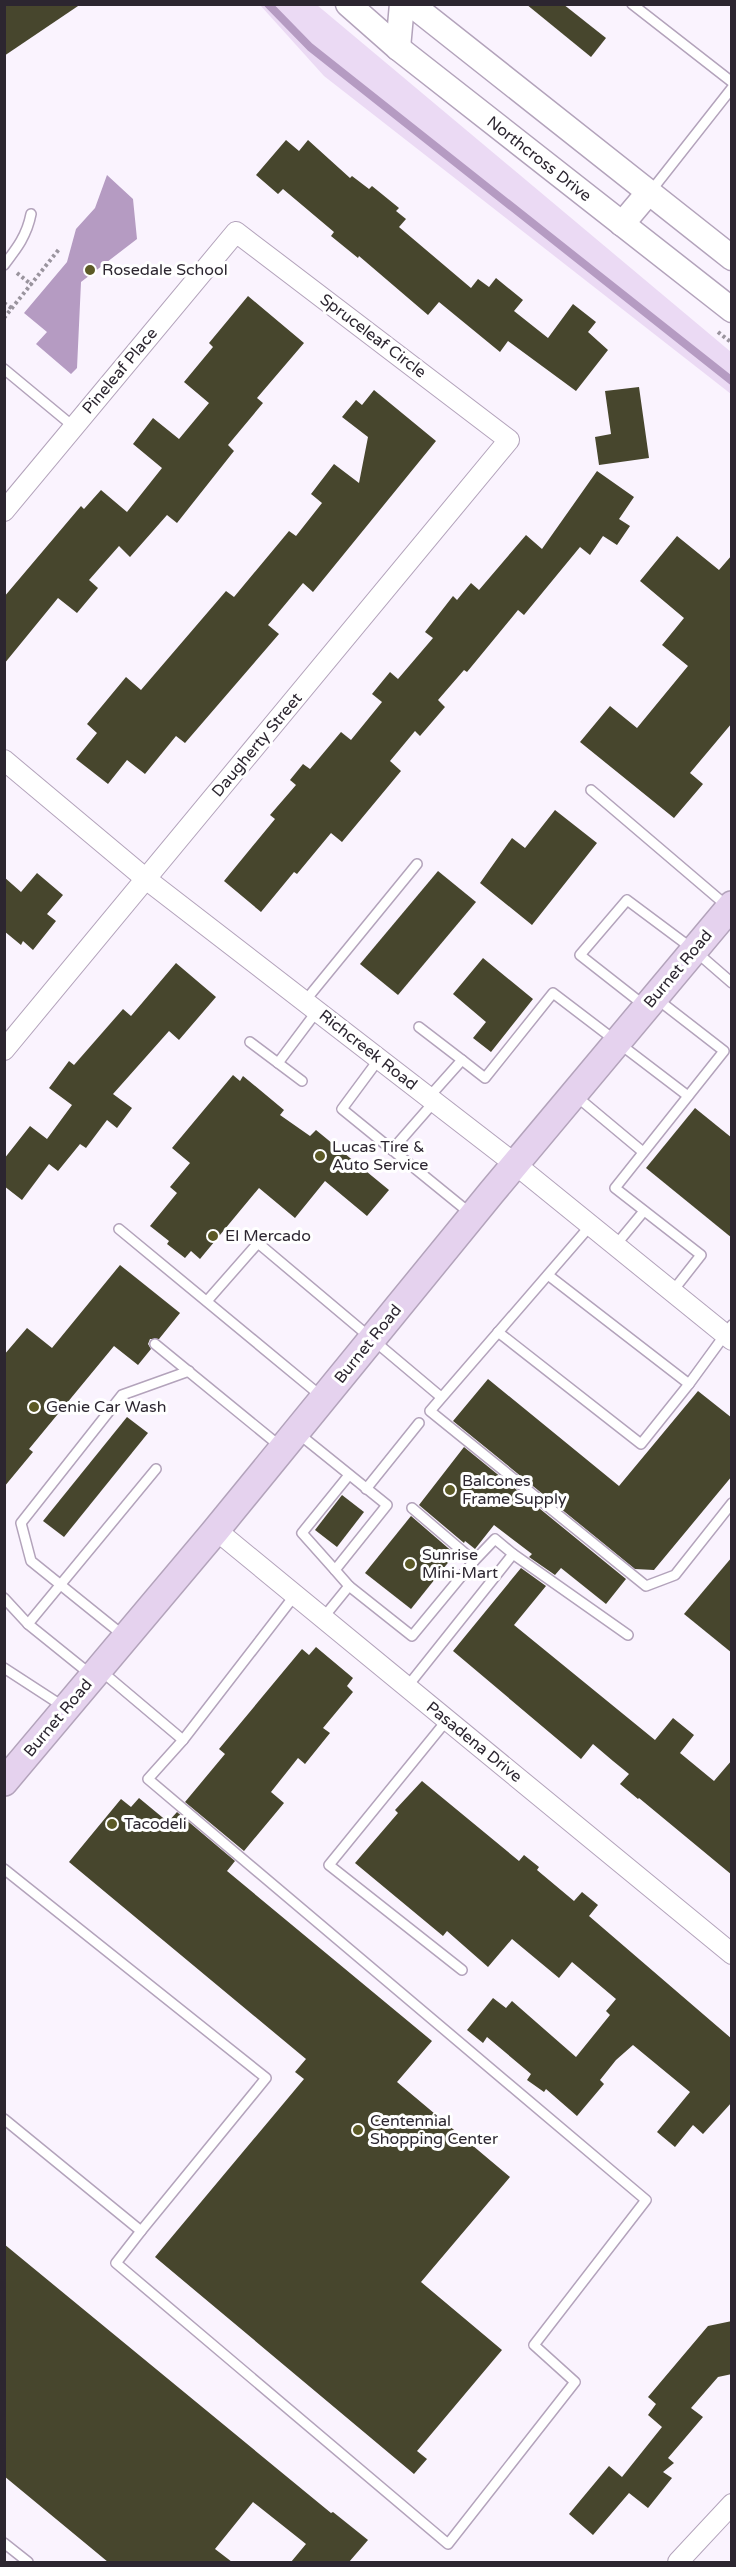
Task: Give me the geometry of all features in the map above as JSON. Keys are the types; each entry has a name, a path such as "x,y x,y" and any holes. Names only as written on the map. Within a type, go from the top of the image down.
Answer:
{"main road":[{"name":"Burnet Road","path":"6,1777 216,1530 515,1164 731,907"}],"street":[{"name":"Northcross Drive","path":"348,4 398,48 732,310"},
{"path":"398,48 402,4"},
{"path":"411,4 732,258"},
{"path":"622,224 649,192"},
{"name":"Pineleaf Place","path":"4,510 236,232"},
{"name":"Spruceleaf Circle","path":"236,232 509,440"},
{"name":"Daugherty Street","path":"4,1050 509,440"},
{"name":"Richcreek Road","path":"4,760 146,879 515,1164 672,1292 729,1333"},
{"name":"Pasadena Drive","path":"216,1530 732,1954"},
{"path":"678,2562 732,2504"}],"lane":[{"path":"632,4 732,82"},
{"path":"649,192 732,88"},
{"path":"4,265 21,244 28,229 31,214"},
{"path":"4,369 74,427"},
{"path":"591,790 731,907"},
{"path":"278,1063 311,1006 417,864"},
{"path":"672,1292 701,1255 615,1188 724,1051 580,955 627,900 694,950 732,982"},
{"path":"419,1027 485,1078 554,993 616,1043 688,1096"},
{"path":"250,1042 302,1081"},
{"path":"379,1059 342,1108 473,1215"},
{"path":"392,1150 462,1060"},
{"path":"574,1095 643,1152"},
{"path":"615,1247 644,1210"},
{"path":"590,1226 430,1411 646,1586 675,1575 732,1503"},
{"path":"119,1229 324,1398"},
{"path":"207,1301 258,1243 441,1397"},
{"path":"548,1275 689,1384"},
{"path":"498,1332 641,1444 729,1333"},
{"path":"155,1344 189,1371 290,1440 349,1475 387,1505 335,1570"},
{"path":"126,1637 31,1561 21,1523 122,1395 189,1371"},
{"path":"366,1489 419,1423"},
{"path":"28,1624 156,1469"},
{"path":"349,1475 302,1533 349,1586 412,1636 495,1539 628,1635"},
{"path":"412,1508 474,1561"},
{"path":"406,1687 513,1554"},
{"path":"323,1618 349,1586"},
{"path":"4,1869 266,2078 116,2263 448,2544 575,2382 534,2345 646,2200 148,1779 183,1740 295,1596"},
{"path":"4,1598 28,1624 183,1740"},
{"path":"4,1668 66,1708"},
{"path":"447,1720 329,1865 462,1970"},
{"path":"4,2119 141,2231"},
{"path":"4,2543 28,2562"}],"path":[{"path":"4,318 60,248"},
{"path":"14,271 32,285"},
{"path":"4,303 13,309"}],"shaded area":[{"path":"260,5 317,5 731,352 731,394 324,76"},
{"path":"107,175 133,199 137,239 81,282 77,368 71,374 36,344 47,332 24,313 67,262 76,229 95,208"}],"building":[{"path":"4,4 81,4 4,56"},
{"path":"526,4 563,4 606,38 591,57"},
{"path":"286,140 299,151 308,140 350,178 352,176 369,189 372,186 399,208 396,211 406,219 399,227 471,288 478,279 489,287 496,278 523,300 514,311 548,338 573,304 596,322 588,332 608,350 576,391 508,341 500,352 439,302 428,315 359,256 358,258 331,236 334,232 283,189 278,194 256,175"},
{"path":"248,296 304,343 257,398 263,403 228,445 234,451 177,523 167,515 130,557 119,546 89,580 98,588 77,613 58,598 4,664 4,597 81,506 84,509 101,490 127,512 162,468 133,444 153,418 179,439 209,403 184,382 213,347 209,343"},
{"path":"639,387 649,458 599,465 595,437 611,434 605,391"},
{"path":"374,390 436,441 313,592 303,583 268,625 279,634 185,743 176,736 145,774 127,760 108,784 76,759 97,733 87,724 126,677 141,690 226,591 234,597 289,531 296,536 322,503 311,494 334,464 359,483 368,437 342,417 356,400 362,405"},
{"path":"597,471 634,497 619,519 630,526 617,545 603,536 590,555 580,547 524,615 518,610 467,672 464,670 438,700 445,707 420,736 415,731 390,761 401,771 342,842 331,833 297,874 294,872 261,912 224,881 275,819 270,815 296,785 290,780 303,764 310,769 341,732 351,740 382,702 372,694 390,672 398,679 433,638 425,632 453,596 457,600 471,583 479,590 526,535 542,549"},
{"path":"677,536 719,570 732,555 732,723 690,773 703,784 674,818 580,742 610,706 637,728 688,666 662,645 684,618 640,581"},
{"path":"555,810 597,843 532,925 480,883 512,838 525,848"},
{"path":"438,871 476,902 398,995 360,964"},
{"path":"37,873 63,895 47,914 56,921 33,950 23,941 21,945 4,931 4,877 21,892"},
{"path":"483,958 533,999 491,1052 473,1038 486,1022 453,994"},
{"path":"176,963 216,997 179,1040 169,1031 113,1094 132,1108 117,1128 107,1120 86,1148 80,1144 58,1171 49,1164 22,1200 4,1186 4,1159 30,1126 47,1139 72,1105 49,1088 69,1061 74,1065 123,1009 131,1016"},
{"path":"233,1075 240,1081 243,1076 284,1110 280,1115 310,1136 316,1130 389,1190 367,1216 325,1181 295,1218 259,1188 200,1259 191,1251 185,1258 167,1244 169,1241 150,1226 177,1193 170,1187 190,1163 172,1148"},
{"path":"695,1108 732,1138 732,1238 646,1168"},
{"name":"Genie Car Wash","path":"120,1265 180,1313 159,1339 150,1339 148,1344 151,1349 138,1365 114,1346 29,1449 33,1452 4,1487 4,1355 27,1328 52,1348"},
{"path":"488,1379 619,1486 698,1391 732,1418 732,1476 654,1570 635,1569 453,1421"},
{"name":"Genie Car Wash","path":"127,1417 148,1433 64,1537 43,1521"},
{"path":"464,1447 626,1579 606,1604 561,1568 555,1575 529,1557 532,1554 494,1525 475,1549 465,1541 464,1543 419,1505"},
{"path":"342,1495 364,1512 337,1547 315,1530"},
{"name":"Sunrise Mini-Mart","path":"411,1516 455,1554 411,1609 365,1573"},
{"path":"732,1557 732,1653 684,1614"},
{"path":"521,1568 546,1586 514,1625 655,1740 673,1718 694,1735 680,1753 714,1781 732,1760 732,1875 620,1784 629,1774 593,1744 581,1759 453,1651"},
{"path":"316,1647 353,1678 347,1686 353,1692 323,1728 330,1733 305,1764 298,1758 271,1792 284,1803 244,1851 185,1802 225,1754 219,1749 302,1649 309,1655"},
{"path":"422,1781 519,1861 524,1855 539,1867 537,1870 574,1901 582,1892 598,1905 589,1916 732,2039 732,2102 703,2134 693,2125 675,2147 657,2132 690,2092 633,2045 616,2060 600,2080 604,2084 577,2116 546,2089 544,2092 527,2080 531,2074 487,2037 483,2043 467,2030 493,1998 506,2008 512,2001 576,2057 610,2015 606,2011 616,1999 572,1962 559,1978 512,1939 488,1967 447,1931 443,1936 355,1863 398,1813 395,1810"},
{"name":"Centennial Shopping Center","path":"139,1798 168,1822 177,1812 235,1861 227,1871 432,2041 397,2082 510,2177 421,2282 502,2350 417,2451 427,2459 414,2474 155,2257 304,2079 295,2072 306,2059 69,1862 121,1799 131,1807"},
{"path":"4,2244 331,2513 333,2512 368,2540 349,2562 291,2562 306,2544 253,2502 215,2549 232,2562 108,2562 4,2476"},
{"path":"732,2321 732,2374 718,2377 691,2408 703,2417 668,2458 674,2463 663,2472 672,2478 648,2508 629,2493 593,2535 569,2514 609,2466 622,2477 662,2427 648,2415 656,2404 648,2397 708,2326"}],"waterway":[{"path":"268,4 310,47 732,381"}],"place":[{"name":"Rosedale School","path":"90,270"},
{"name":"Lucas Tire & Auto Service","path":"320,1156"},
{"name":"El Mercado","path":"213,1236"},
{"name":"Genie Car Wash","path":"34,1407"},
{"name":"Balcones Frame Supply","path":"450,1490"},
{"name":"Sunrise Mini-Mart","path":"410,1564"},
{"name":"Tacodeli","path":"112,1824"},
{"name":"Centennial Shopping Center","path":"358,2130"}]}
